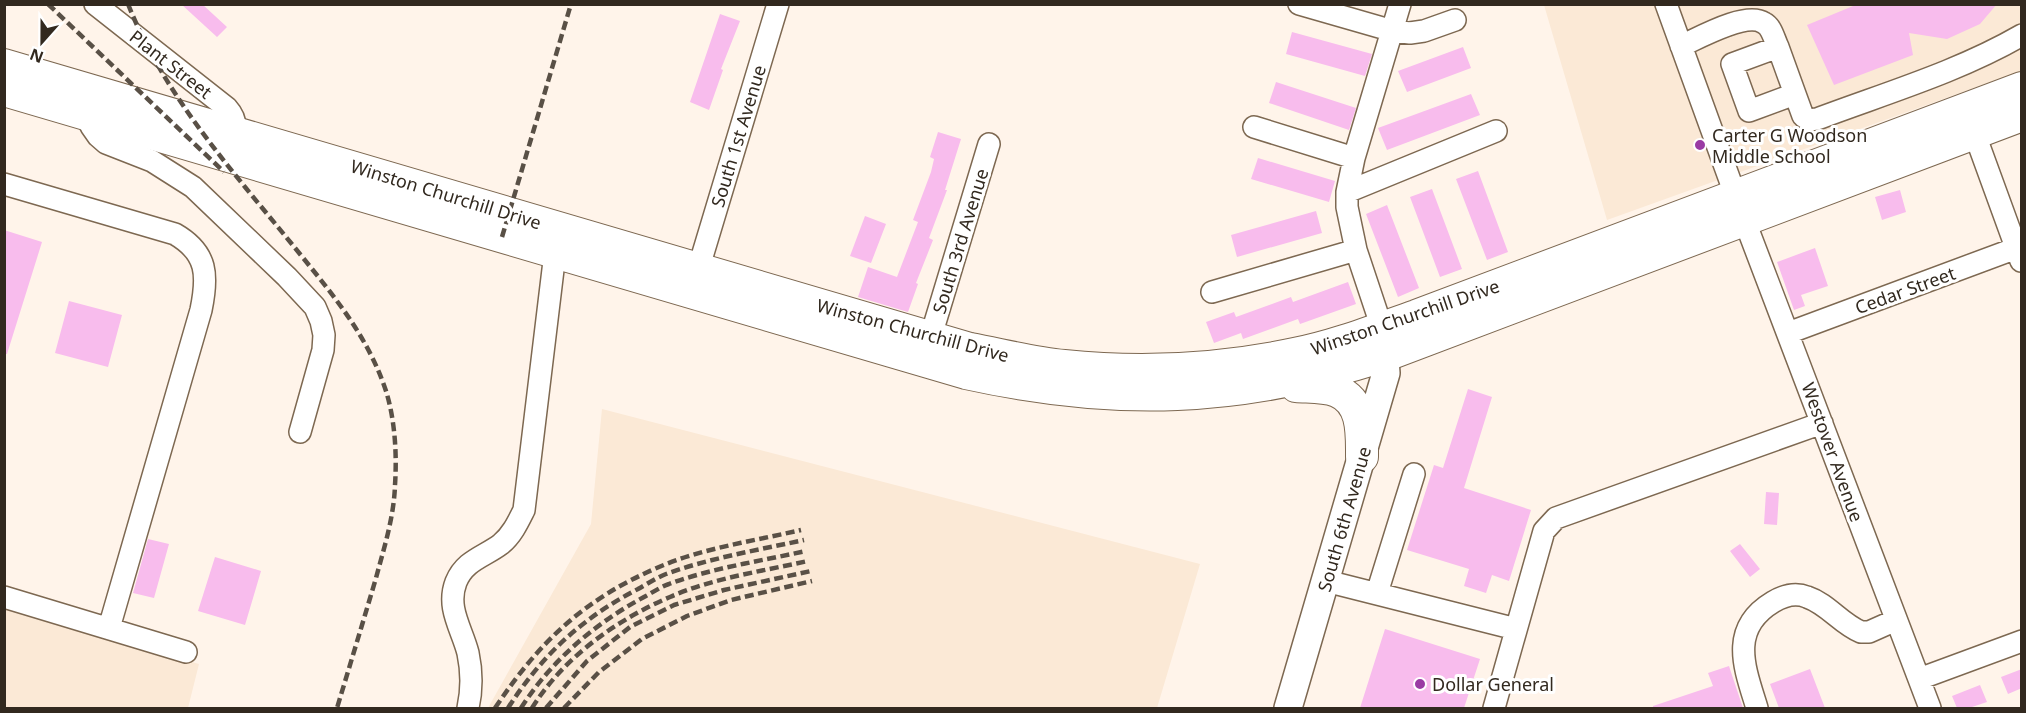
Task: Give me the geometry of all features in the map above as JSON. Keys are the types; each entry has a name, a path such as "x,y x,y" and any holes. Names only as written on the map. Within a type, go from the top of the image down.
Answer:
{"highway":[{"name":"Winston Churchill Drive","path":"4,65 555,253 694,280"},
{"name":"Winston Churchill Drive","path":"4,90 92,116 229,143 694,280 927,350 966,374 1016,384 1087,393 1169,395 1220,392 1271,385 1333,370 1384,341 1970,121 2022,88"},
{"name":"Winston Churchill Drive","path":"1970,121 2022,115"},
{"name":"Winston Churchill Drive","path":"927,350 970,349 1054,364 1158,370 1238,365 1340,343 1384,341"},
{"path":"1271,385 1325,388 1344,395 1357,412 1361,424 1362,457"}],"main road":[{"name":"South 6th Avenue","path":"1288,708 1386,373 1384,341"}],"street":[{"name":"Plant Street","path":"95,4 227,108 234,121 229,143"},
{"name":"South 1st Avenue","path":"694,280 778,4"},
{"path":"1299,4 1410,33 1424,31 1455,20"},
{"path":"1384,341 1356,250 1347,207 1347,192 1354,158 1400,4"},
{"name":"Westover Avenue","path":"1666,4 1740,208 1930,708"},
{"path":"1681,46 1733,24 1752,19 1764,22 1770,28 1778,47 1803,116 1809,120 1966,63 2022,35"},
{"path":"1778,47 1732,64 1742,92 1749,111 1795,94"},
{"path":"92,116 91,126 106,143 152,161 194,187 315,307 323,328 323,350 300,432"},
{"path":"1970,121 2020,252"},
{"path":"1254,127 1354,158"},
{"path":"1347,192 1496,131"},
{"name":"South 3rd Avenue","path":"927,350 989,144"},
{"path":"4,184 175,234 185,239 195,249 205,273 201,310 109,628"},
{"path":"1212,292 1356,250"},
{"name":"Cedar Street","path":"1788,333 2020,252"},
{"path":"468,708 471,668 456,621 452,596 456,581 465,567 500,544 517,524 524,510 555,253"},
{"path":"1494,708 1544,531 1556,518 1822,423"},
{"path":"1377,593 1414,474"},
{"path":"1326,581 1516,629"},
{"path":"1757,708 1744,663 1743,648 1745,634 1753,618 1765,607 1778,599 1794,594 1817,601 1861,632 1869,632 1896,620"},
{"path":"4,597 186,652"},
{"path":"1919,679 2022,641"}],"shaded area":[{"name":"Carter G Woodson Middle School","path":"1544,5 2021,5 2021,71 1607,220"},
{"path":"602,409 1200,564 1157,708 488,708 591,524"},
{"path":"4,608 199,664 188,708 5,708"}],"building":[{"path":"181,4 202,4 227,27 217,37"},
{"path":"1858,4 1997,4 1980,24 1947,39 1909,33 1913,55 1834,85 1807,25"},
{"path":"720,14 740,21 721,69 723,70 709,110 690,102"},
{"path":"1292,32 1372,54 1365,76 1286,54"},
{"path":"1463,47 1471,68 1407,92 1398,71"},
{"path":"1276,82 1356,108 1349,130 1269,103"},
{"path":"1471,94 1480,115 1387,150 1378,128"},
{"path":"938,132 961,139 945,190 947,190 929,238 933,240 916,283 918,284 908,312 858,297 868,267 897,277 918,222 913,220 931,172 934,159 930,157"},
{"path":"1258,158 1335,181 1329,202 1251,179"},
{"path":"1478,171 1508,252 1487,260 1456,179"},
{"path":"1432,189 1462,269 1440,277 1410,197"},
{"path":"1900,190 1906,212 1882,220 1875,197"},
{"path":"1387,205 1419,288 1398,297 1366,214"},
{"path":"1316,211 1322,233 1237,257 1231,235"},
{"path":"865,216 886,224 871,263 850,256"},
{"path":"4,230 42,242 7,354 4,354"},
{"path":"1815,248 1828,286 1801,295 1805,306 1794,310 1777,262"},
{"path":"1348,282 1356,304 1300,324 1298,319 1243,339 1241,333 1214,343 1206,322 1234,312 1236,317 1291,297 1293,302"},
{"path":"69,301 122,315 108,367 55,353"},
{"path":"1468,389 1492,397 1464,488 1531,510 1509,581 1492,575 1486,593 1464,586 1469,569 1407,550 1434,465 1443,468"},
{"path":"1766,492 1779,493 1777,525 1764,524"},
{"path":"148,539 169,544 154,598 133,593"},
{"path":"1740,544 1760,569 1750,577 1730,551"},
{"path":"215,557 261,571 245,625 198,611"},
{"name":"Dollar General","path":"1385,629 1480,659 1464,708 1360,708"},
{"path":"1729,666 1743,708 1653,708 1653,706 1713,686 1708,673"},
{"path":"1810,669 1825,708 1779,708 1770,684"},
{"path":"2022,669 2022,688 2008,694 2001,677"},
{"path":"1980,685 1987,702 1969,708 1957,708 1952,696"}],"railway":[{"path":"48,4 224,172"},
{"path":"128,4 143,37 179,100 200,130 345,312 368,350 386,391 395,449 393,509 376,578 337,708"},
{"path":"502,237 571,4"},
{"path":"495,708 529,662 566,624 586,608 632,579 676,560 801,530"},
{"path":"508,708 549,655 581,625 618,600 659,577 683,568 804,540"},
{"path":"521,708 546,675 575,645 608,619 659,588 737,565 806,551"},
{"path":"532,708 559,673 592,642 650,606 703,585 808,561"},
{"path":"546,708 587,661 630,627 674,605 724,590 811,571"},
{"path":"564,708 599,672 642,639 687,616 731,600 812,581"}],"place":[{"name":"Carter G Woodson Middle School","path":"1700,145"},
{"name":"Dollar General","path":"1420,684"}]}
